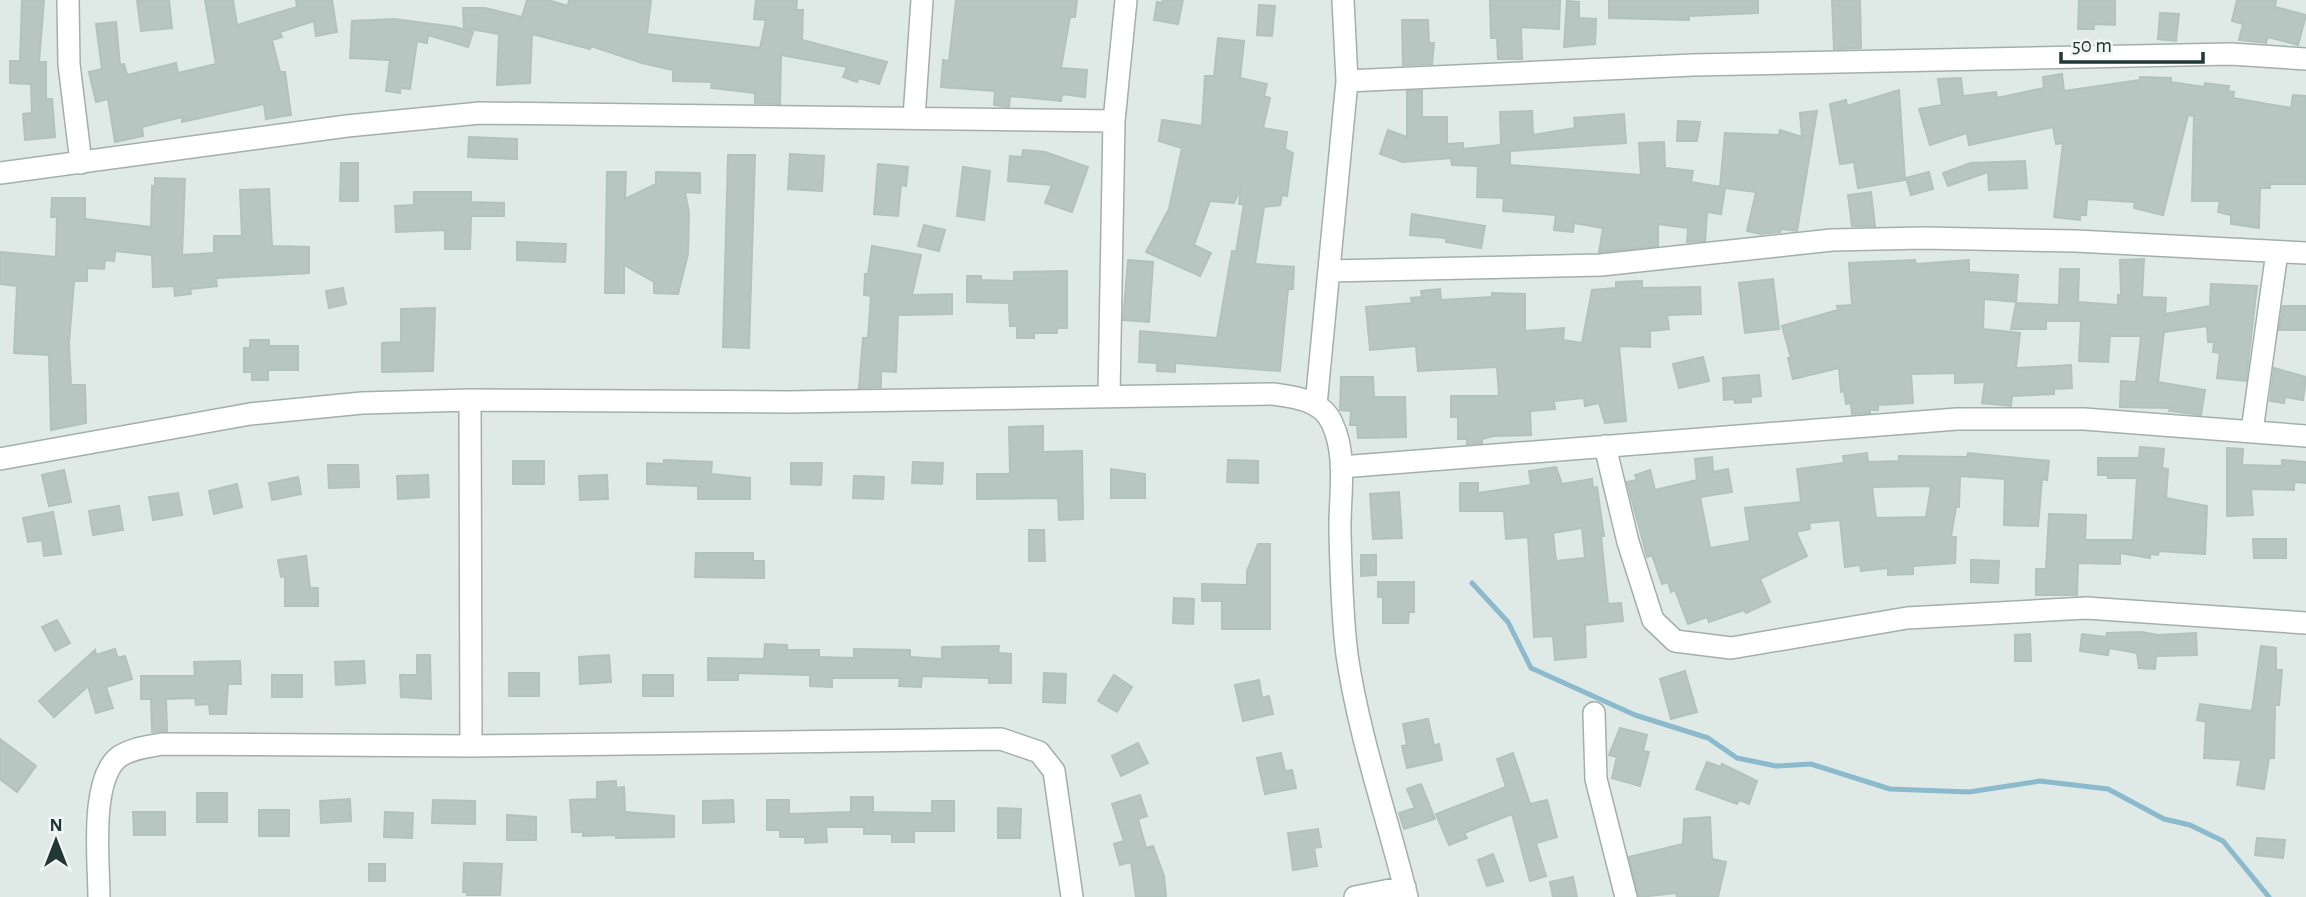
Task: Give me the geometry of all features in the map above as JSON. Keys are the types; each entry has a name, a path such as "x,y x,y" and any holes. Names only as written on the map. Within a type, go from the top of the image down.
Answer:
{"street":[{"path":"68,0 69,64 81,163"},
{"path":"914,118 922,0"},
{"path":"1109,395 1114,121 1126,0"},
{"path":"1316,405 1347,81 1343,0"},
{"path":"1347,81 1720,65 2231,54 2306,59"},
{"path":"0,173 361,124 480,113 1114,121"},
{"path":"1329,271 1601,265 1832,240 1924,238 2076,241 2306,253"},
{"path":"2252,430 2277,252"},
{"path":"0,459 250,414 362,403 470,400 788,402 1109,395 1273,394 1296,397 1316,405 1330,419 1339,441 1340,533 1347,653 1357,709 1406,892 1355,897"},
{"path":"470,400 471,746"},
{"path":"1341,467 1957,419 2084,419 2306,436"},
{"path":"1605,446 1628,542 1653,620 1675,641 1731,648 1907,618 2086,608 2306,623"},
{"path":"1594,713 1596,779 1626,897"},
{"path":"99,897 100,797 107,774 119,757 139,748 162,744 471,746 1001,739 1039,752 1054,771 1072,897"}],"building":[{"path":"22,0 44,0 39,62 46,62 46,99 52,99 55,137 25,140 23,114 32,113 31,84 10,83 10,61 20,61"},
{"path":"137,0 169,0 172,28 141,31"},
{"path":"205,0 233,0 237,25 297,7 296,0 332,0 337,32 316,36 314,21 280,32 282,37 272,40 280,72 285,72 291,115 266,119 264,104 182,122 182,117 142,127 143,136 115,142 108,99 96,102 89,72 102,69 96,24 116,22 120,65 124,64 127,75 176,63 178,73 216,64"},
{"path":"527,0 548,0 568,6 569,0 651,0 647,34 760,48 766,20 754,19 756,0 797,0 796,10 803,10 802,40 887,62 879,84 859,78 857,82 843,77 847,67 781,55 780,104 755,103 755,93 711,88 712,82 673,81 673,70 591,46 590,49 532,34 530,83 497,85 499,34 464,28 463,8 485,8 522,17"},
{"path":"956,0 1077,0 1075,17 1070,17 1061,68 1087,70 1085,97 1062,94 1061,101 1010,96 1009,107 994,105 995,91 941,87 943,60 949,61"},
{"path":"1163,0 1183,0 1178,24 1154,20 1157,2 1162,3"},
{"path":"1490,0 1560,0 1559,29 1521,27 1522,59 1498,59 1497,38 1491,38"},
{"path":"1609,0 1758,0 1758,13 1689,16 1689,20 1609,18"},
{"path":"1832,0 1860,0 1861,48 1834,49"},
{"path":"2079,0 2115,0 2115,25 2094,24 2094,29 2078,29"},
{"path":"2237,0 2276,0 2275,7 2306,15 2298,45 2268,37 2266,43 2239,40 2243,24 2232,21"},
{"path":"1567,1 1579,2 1579,18 1596,19 1595,44 1564,47"},
{"path":"1259,5 1275,6 1272,36 1257,35"},
{"path":"2160,13 2179,14 2176,41 2158,39"},
{"path":"394,19 473,32 468,47 428,35 427,43 417,41 410,89 400,88 400,93 386,91 390,60 350,58 352,21"},
{"path":"1402,20 1428,20 1429,43 1434,43 1432,64 1403,65"},
{"path":"1218,38 1244,41 1240,78 1267,84 1264,96 1270,98 1263,128 1287,132 1285,149 1293,153 1287,196 1282,195 1280,205 1264,207 1255,264 1294,267 1293,289 1288,289 1280,371 1175,363 1175,372 1157,371 1157,363 1139,362 1140,331 1217,338 1232,251 1236,252 1244,204 1239,204 1241,187 1234,203 1210,201 1194,245 1211,253 1200,276 1146,252 1169,209 1182,148 1159,141 1162,120 1202,126 1205,76 1214,76"},
{"path":"2062,74 2064,91 2140,80 2140,77 2171,78 2171,82 2204,87 2205,83 2229,86 2228,91 2234,92 2233,98 2291,108 2293,95 2306,96 2306,184 2270,184 2270,188 2260,188 2259,228 2231,224 2231,215 2218,212 2220,201 2192,201 2194,116 2188,115 2163,215 2134,208 2135,202 2087,199 2086,215 2080,215 2080,220 2054,217 2063,143 2056,144 2053,127 1969,145 1967,133 1930,145 1919,109 1942,105 1938,79 1961,78 1963,96 1996,92 1997,98 2044,88 2043,77"},
{"path":"1899,90 1905,180 1858,188 1854,162 1840,164 1830,104 1846,100 1847,106"},
{"path":"1407,91 1422,91 1422,117 1447,117 1447,144 1463,143 1463,149 1501,145 1500,112 1532,111 1533,135 1575,128 1574,118 1624,114 1626,143 1510,151 1510,165 1641,175 1639,143 1664,142 1665,168 1693,171 1691,182 1720,187 1725,133 1779,135 1780,130 1802,137 1800,113 1817,111 1797,231 1781,229 1780,232 1761,234 1747,231 1756,192 1725,188 1721,214 1707,212 1705,241 1687,242 1688,228 1658,224 1658,246 1599,252 1603,228 1574,223 1573,232 1554,230 1556,215 1503,211 1504,198 1477,197 1478,166 1452,165 1451,158 1403,162 1380,154 1388,130 1407,137"},
{"path":"1678,121 1700,122 1697,141 1677,141"},
{"path":"469,137 517,139 517,159 468,157"},
{"path":"1023,150 1045,152 1088,167 1072,212 1045,203 1052,185 1008,181 1010,156 1022,157"},
{"path":"790,154 824,156 822,191 788,189"},
{"path":"728,155 755,155 749,348 723,347"},
{"path":"2025,161 2027,188 1989,190 1988,172 1948,186 1943,173 1971,163"},
{"path":"341,163 358,163 358,201 340,201"},
{"path":"878,164 908,167 906,186 901,185 898,216 874,214"},
{"path":"963,167 990,171 984,220 957,216"},
{"path":"607,172 626,172 625,199 656,184 656,172 700,173 700,193 685,192 689,213 688,254 678,294 654,293 654,282 624,265 624,293 605,293"},
{"path":"1929,172 1933,189 1911,195 1906,178"},
{"path":"155,178 185,179 182,255 214,253 214,236 242,236 240,190 269,189 272,246 309,247 309,273 216,278 217,286 190,289 191,294 175,296 174,286 153,287 152,255 115,251 114,261 105,260 104,269 87,268 87,281 74,281 69,343 71,385 85,385 86,423 51,430 49,355 14,353 17,286 0,284 0,252 56,257 57,217 51,217 52,198 85,198 85,219 151,227 152,186 155,187"},
{"path":"414,192 471,192 471,202 504,203 504,216 471,216 470,249 445,249 445,230 396,232 395,206 414,205"},
{"path":"1871,192 1875,226 1852,226 1848,195"},
{"path":"1412,214 1485,226 1481,248 1446,242 1446,238 1410,235"},
{"path":"924,225 945,230 939,251 918,246"},
{"path":"517,242 566,244 565,262 517,260"},
{"path":"872,246 921,255 912,295 952,294 952,314 898,315 896,372 881,371 881,387 859,388 863,338 868,338 871,296 864,295 865,274 868,274"},
{"path":"2144,259 2142,297 2166,298 2165,314 2210,306 2211,284 2257,286 2246,381 2217,378 2220,353 2213,352 2214,342 2208,342 2207,326 2164,332 2158,382 2205,390 2201,415 2169,411 2170,408 2120,407 2121,381 2136,382 2141,336 2110,336 2108,362 2079,361 2081,321 2046,321 2046,329 2011,329 2016,303 2059,305 2060,269 2079,269 2078,302 2118,305 2118,295 2121,295 2120,260"},
{"path":"1128,260 1153,262 1149,322 1123,320"},
{"path":"1915,260 1916,264 1969,260 1969,272 2018,275 2016,302 1984,299 1983,329 2020,333 2016,368 2071,365 2072,388 2054,389 2054,394 2012,396 2011,406 1982,403 1985,382 1955,383 1955,373 1911,374 1913,403 1878,405 1878,410 1870,410 1870,413 1852,414 1851,403 1846,404 1844,391 1841,392 1839,368 1793,379 1788,358 1791,358 1782,326 1838,310 1837,306 1852,305 1849,263"},
{"path":"1067,271 1067,328 1057,328 1057,333 1034,333 1034,338 1017,338 1017,326 1010,326 1009,303 967,302 967,276 981,276 981,280 1014,281 1014,272"},
{"path":"1773,279 1779,329 1745,333 1739,283"},
{"path":"1642,281 1642,288 1700,287 1701,314 1667,315 1669,329 1650,331 1650,347 1619,346 1626,421 1605,423 1599,403 1585,406 1584,398 1554,401 1555,409 1530,411 1531,435 1493,436 1482,439 1482,443 1467,444 1467,439 1458,439 1458,417 1451,417 1451,396 1499,396 1497,367 1418,371 1416,346 1370,350 1366,307 1412,303 1411,298 1422,297 1421,291 1440,289 1441,300 1492,297 1492,293 1525,294 1525,331 1564,328 1563,340 1582,343 1592,290 1616,288 1616,282"},
{"path":"343,288 346,304 329,308 326,291"},
{"path":"2283,306 2306,306 2306,330 2279,330"},
{"path":"435,308 433,371 382,372 382,343 401,342 401,309"},
{"path":"250,340 269,340 269,346 298,346 298,370 268,370 268,380 252,380 252,372 244,372 244,348 250,348"},
{"path":"1703,357 1709,381 1679,388 1673,364"},
{"path":"2274,368 2306,377 2303,400 2285,397 2284,403 2270,401"},
{"path":"1759,375 1761,396 1751,397 1751,402 1735,403 1734,399 1724,400 1723,378"},
{"path":"1341,377 1373,377 1374,397 1405,397 1406,437 1358,438 1357,425 1350,425 1351,411 1340,410"},
{"path":"1043,426 1043,452 1082,451 1083,519 1059,520 1058,498 977,499 977,474 1010,474 1009,427"},
{"path":"2140,447 2164,449 2162,468 2168,469 2166,498 2207,506 2205,554 2159,551 2158,555 2150,554 2150,558 2120,553 2120,564 2078,563 2077,595 2036,595 2036,569 2046,569 2049,514 2086,515 2085,540 2133,540 2137,478 2108,478 2108,475 2098,475 2098,458 2139,458"},
{"path":"2227,448 2243,449 2242,465 2282,466 2282,460 2306,462 2306,483 2294,482 2294,490 2251,489 2253,515 2227,516"},
{"path":"1867,453 1868,462 1899,461 1899,456 1967,457 1968,453 2049,461 2047,480 2042,479 2038,526 2004,525 2005,479 1960,476 1959,507 1956,507 1951,537 1956,537 1955,563 1913,566 1913,574 1888,575 1888,568 1861,571 1860,565 1845,567 1840,520 1809,523 1810,529 1796,532 1807,556 1760,579 1770,602 1746,613 1744,610 1709,622 1707,617 1688,624 1675,590 1671,592 1668,582 1662,584 1652,555 1647,557 1627,482 1637,480 1635,475 1650,470 1655,490 1697,480 1695,459 1712,457 1713,472 1728,469 1732,492 1700,497 1710,548 1750,541 1745,508 1801,502 1797,469 1844,463 1843,456","holes":["1931,486 1926,517 1876,518 1872,487"]},
{"path":"664,460 712,462 711,474 750,478 750,499 698,499 698,486 647,484 647,463 664,464"},
{"path":"1228,460 1258,461 1258,483 1227,482"},
{"path":"513,461 544,461 544,484 513,484"},
{"path":"913,462 943,463 942,484 912,483"},
{"path":"791,463 822,463 821,485 791,484"},
{"path":"328,465 358,465 359,487 329,488"},
{"path":"1556,467 1562,484 1592,479 1593,488 1597,487 1604,536 1601,536 1608,604 1621,603 1623,621 1585,625 1586,657 1555,660 1553,636 1534,637 1528,537 1506,539 1504,511 1460,511 1460,483 1478,483 1478,493 1531,485 1529,471","holes":["1582,528 1585,558 1556,561 1553,533"]},
{"path":"1111,469 1145,474 1145,498 1111,498"},
{"path":"64,470 71,502 49,506 42,475"},
{"path":"428,475 429,497 398,499 397,476"},
{"path":"607,475 608,499 580,500 579,476"},
{"path":"854,476 884,477 883,499 853,498"},
{"path":"298,477 301,494 272,500 269,483"},
{"path":"237,484 242,507 214,514 209,491"},
{"path":"1399,492 1402,538 1373,539 1370,494"},
{"path":"178,493 182,515 153,520 149,497"},
{"path":"119,506 123,530 93,535 89,511"},
{"path":"53,512 61,554 44,556 42,540 28,542 23,518"},
{"path":"1029,530 1044,530 1045,561 1029,561"},
{"path":"2253,539 2286,539 2286,558 2254,558"},
{"path":"1258,544 1270,544 1270,629 1222,629 1222,601 1202,601 1202,584 1247,585 1247,571"},
{"path":"696,553 753,553 753,561 764,561 764,578 695,577"},
{"path":"1361,555 1376,555 1376,575 1361,576"},
{"path":"306,556 310,588 318,588 318,606 285,606 285,576 281,577 278,560"},
{"path":"1971,560 1999,561 1998,583 1971,582"},
{"path":"1378,582 1414,582 1414,612 1409,612 1408,623 1383,623 1383,597 1378,597"},
{"path":"1174,598 1194,599 1193,624 1173,623"},
{"path":"57,620 70,643 55,651 42,627"},
{"path":"2141,632 2158,635 2196,633 2197,655 2156,656 2155,669 2139,668 2137,653 2109,648 2108,655 2080,651 2082,634 2106,637 2107,633"},
{"path":"2030,634 2031,661 2015,661 2015,635"},
{"path":"765,644 787,645 787,650 819,650 819,657 854,658 854,649 910,650 910,657 942,659 942,647 999,646 998,653 1011,654 1011,683 989,683 989,678 922,676 921,687 899,686 900,678 832,678 832,687 810,686 810,675 738,673 738,680 708,680 708,658 764,659"},
{"path":"2261,646 2276,648 2276,670 2282,670 2279,705 2275,705 2274,758 2269,758 2264,789 2237,785 2241,760 2204,758 2206,722 2197,720 2200,704 2252,711"},
{"path":"115,649 118,658 125,656 132,679 106,687 113,708 96,713 88,686 54,717 39,701 95,650 96,655"},
{"path":"417,655 430,655 431,699 401,697 400,675 417,675"},
{"path":"609,655 611,682 580,684 579,657"},
{"path":"240,661 241,684 228,684 226,714 210,714 209,704 196,705 195,698 166,699 167,731 152,732 151,699 141,699 141,676 195,676 194,662"},
{"path":"364,661 365,683 336,685 335,662"},
{"path":"1685,671 1697,712 1671,719 1660,679"},
{"path":"509,673 539,673 539,696 509,696"},
{"path":"1044,673 1066,674 1065,703 1043,702"},
{"path":"272,675 302,675 302,697 272,697"},
{"path":"643,675 673,675 673,696 643,696"},
{"path":"1114,675 1132,687 1117,712 1098,701"},
{"path":"1259,680 1262,698 1269,696 1273,714 1243,721 1235,685"},
{"path":"1428,719 1434,746 1439,744 1442,760 1407,768 1402,746 1407,745 1403,724"},
{"path":"1620,728 1647,735 1643,751 1649,752 1640,786 1612,778 1617,757 1609,755"},
{"path":"0,739 36,766 17,792 0,779"},
{"path":"1138,743 1148,763 1121,776 1112,756"},
{"path":"1281,753 1285,771 1292,770 1296,788 1265,794 1257,758"},
{"path":"1513,753 1530,804 1547,800 1557,837 1536,843 1546,876 1530,881 1512,814 1464,833 1467,838 1449,845 1436,814 1506,787 1497,759"},
{"path":"1707,762 1721,767 1722,764 1757,781 1749,804 1739,800 1737,804 1696,789"},
{"path":"616,781 616,788 624,787 625,812 674,816 674,837 616,838 616,835 583,836 583,832 572,832 570,800 597,799 597,782"},
{"path":"1421,784 1435,819 1404,829 1399,813 1415,808 1407,789"},
{"path":"197,793 227,793 227,822 197,822"},
{"path":"1140,795 1147,816 1138,819 1146,848 1153,846 1164,876 1166,897 1136,897 1131,862 1120,865 1114,844 1124,841 1112,804"},
{"path":"851,797 873,797 873,812 932,813 932,801 954,801 954,831 914,831 914,842 892,842 892,834 864,834 864,827 826,827 827,842 805,843 805,837 780,837 780,830 767,830 767,800 789,800 789,814 851,812"},
{"path":"350,799 351,821 321,823 320,801"},
{"path":"433,800 475,801 475,824 432,823"},
{"path":"733,800 734,822 703,823 703,801"},
{"path":"998,808 1021,809 1020,838 998,838"},
{"path":"259,810 289,810 289,836 259,836"},
{"path":"133,812 165,812 165,835 134,835"},
{"path":"385,812 413,813 412,838 384,837"},
{"path":"507,815 536,817 536,840 507,840"},
{"path":"1710,817 1712,859 1726,862 1718,897 1677,897 1676,893 1639,897 1629,857 1683,844 1684,819"},
{"path":"1318,829 1321,847 1314,848 1317,866 1293,870 1288,833"},
{"path":"2257,838 2285,840 2283,858 2255,855"},
{"path":"1493,854 1503,881 1487,886 1478,860"},
{"path":"464,863 502,864 500,895 467,895 467,892 463,892"},
{"path":"369,864 385,864 385,881 369,881"},
{"path":"1573,877 1577,897 1553,897 1550,882"}],"waterway":[{"path":"1472,583 1508,622 1531,668 1635,715 1708,738 1737,758 1776,766 1811,764 1890,789 1969,792 2040,781 2108,789 2164,819 2190,825 2223,841 2269,897"}]}
